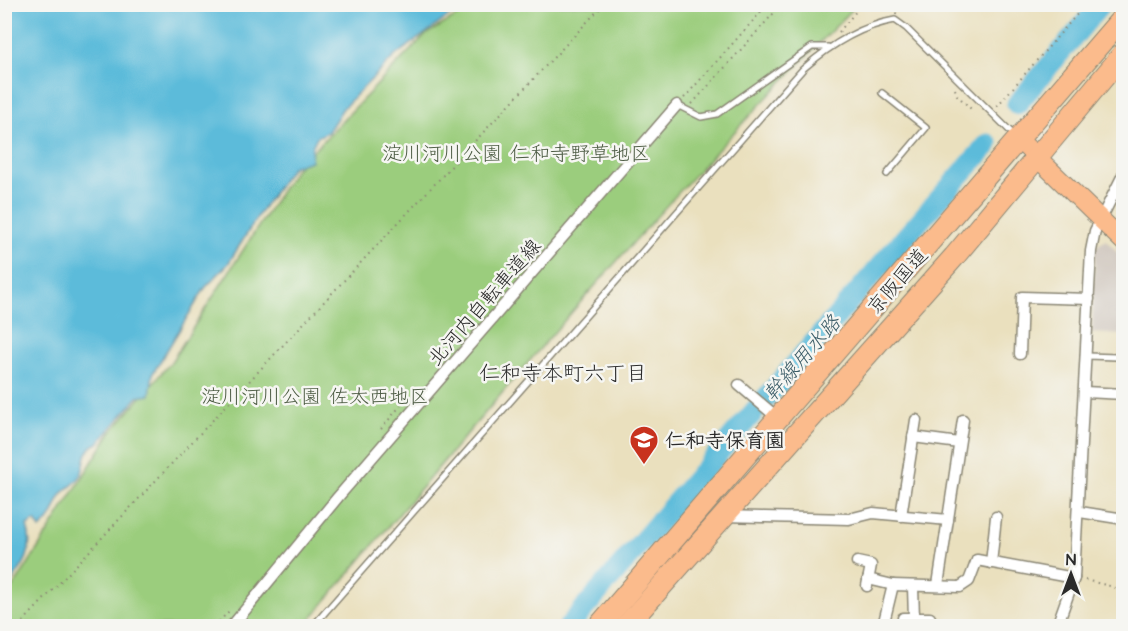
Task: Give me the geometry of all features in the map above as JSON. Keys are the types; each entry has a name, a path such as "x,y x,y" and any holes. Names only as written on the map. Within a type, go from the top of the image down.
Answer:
{"highway":[{"name":"京阪国道","path":"599,627 772,414 1018,139 1124,16"},
{"name":"京阪国道","path":"626,627 721,516 954,257 1124,53"}],"main road":[{"path":"1018,139 1124,242"}],"street":[{"name":"北河内自転車道線","path":"232,627 338,497 677,105"},
{"path":"1056,627 1074,578 1080,512 1091,251 1101,220 1124,173"},
{"path":"1020,354 1022,297 1089,299"},
{"path":"739,385 772,414"},
{"path":"1085,392 1124,394"},
{"path":"901,516 916,420"},
{"path":"938,585 963,420"},
{"path":"913,437 959,443"},
{"path":"1080,512 1124,519"},
{"path":"721,516 849,519 873,513 948,520"},
{"path":"991,563 996,517"},
{"path":"857,562 871,565 867,583 913,587 938,585 960,587 969,581 977,560 1074,578"},
{"path":"883,627 893,585"},
{"path":"913,587 909,618 930,618"}],"lane":[{"path":"313,627 659,229 803,69 828,47 883,22 895,21 906,27 1018,139"},
{"path":"677,105 701,117 717,114 812,47 828,47"},
{"path":"882,93 926,128 886,174"},
{"path":"1087,356 1117,357"}],"path":[{"path":"19,627 603,4"},
{"path":"677,105 768,4"},
{"path":"828,47 862,4"},
{"path":"991,114 1086,4"},
{"path":"1074,578 1114,586 1124,594"},
{"path":"94,627 101,618 111,619 120,627"}],"shaded area":[{"path":"1106,240 1123,258 1123,335 1092,333 1095,247"}],"green space":[{"path":"475,5 857,5 784,79 643,232 506,388 305,626 5,626 5,596 18,580 111,432 171,362 294,171 425,35"}],"water":[{"path":"5,4 464,5 396,55 343,108 328,132 317,137 312,147 311,161 292,167 228,264 205,288 153,373 150,395 138,397 98,443 90,449 81,475 62,494 45,524 40,529 35,521 27,526 30,545 28,553 21,568 5,590"}],"waterway":[{"name":"幹線用水路","path":"1017,104 1101,4"},
{"name":"幹線用水路","path":"569,626 988,144"}],"place":[{"name":"仁和寺保育園","path":"644,466"}],"district":[{"name":"仁和寺本町六丁目","path":"563,373"}],"park label":[{"name":"淀川河川公園 仁和寺野草地区","path":"516,153"},
{"name":"淀川河川公園 佐太西地区","path":"315,396"}]}
